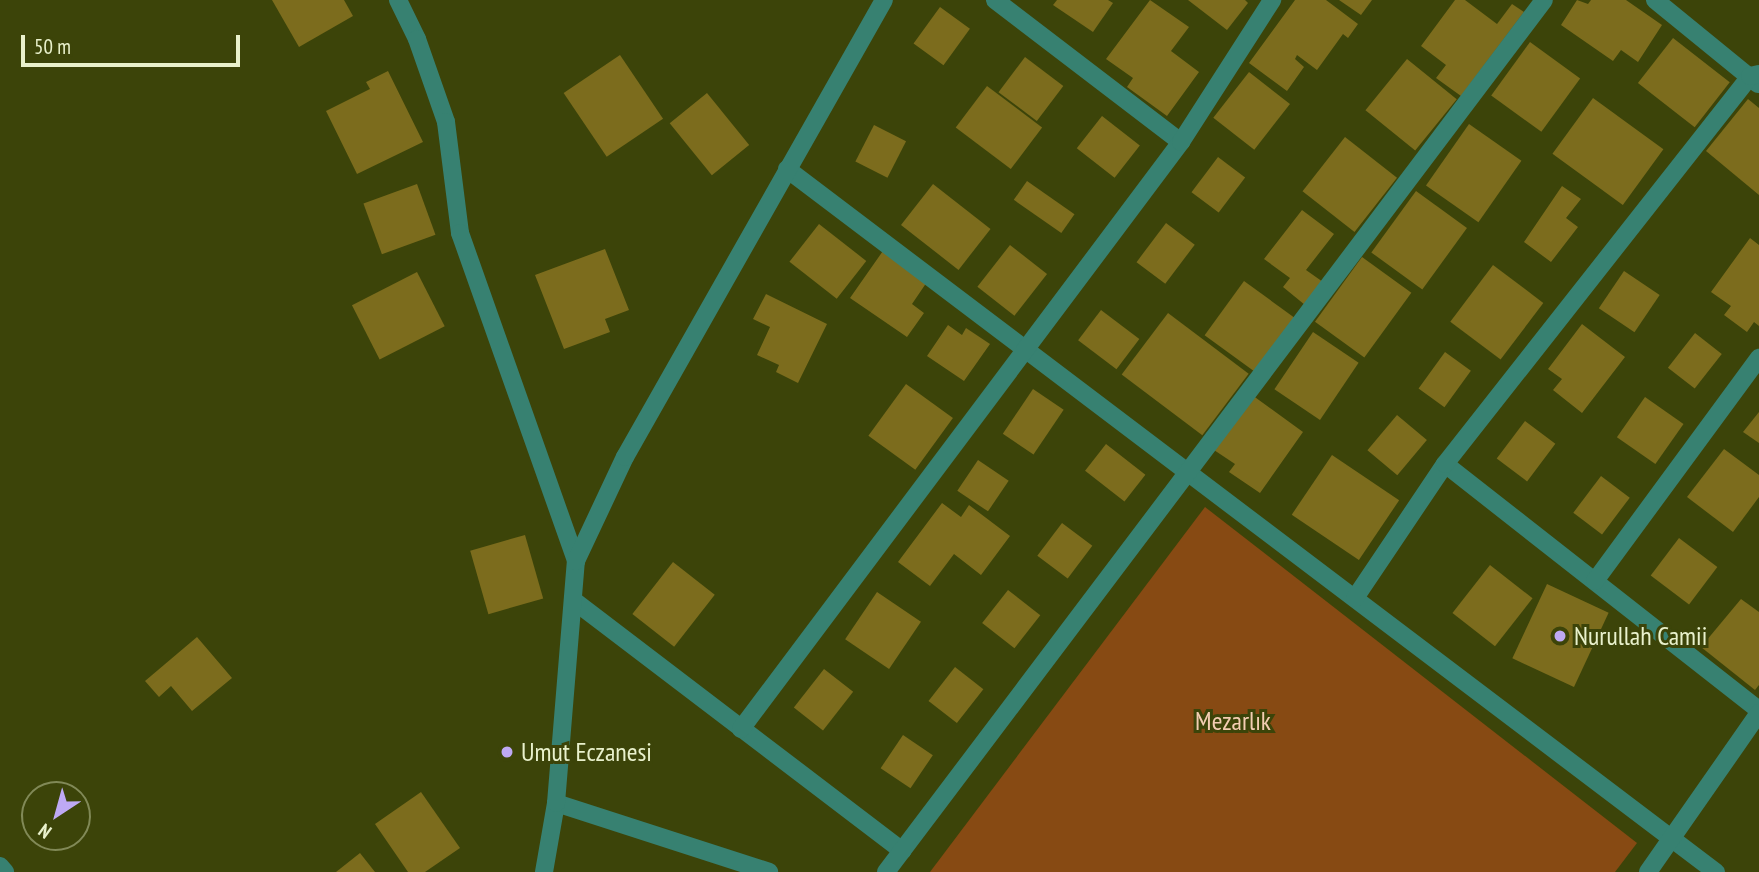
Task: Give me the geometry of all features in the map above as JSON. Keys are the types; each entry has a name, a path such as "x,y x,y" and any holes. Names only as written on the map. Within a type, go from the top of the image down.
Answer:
{"street":[{"path":"398,0 417,38 446,122 460,233 576,561"},
{"path":"544,872 556,803 576,561 625,457 884,0"},
{"path":"995,0 1181,142"},
{"path":"741,729 1181,142 1272,0"},
{"path":"886,872 1544,0"},
{"path":"1355,598 1446,464 1756,79 1655,0"},
{"path":"787,169 1716,872"},
{"path":"1595,581 1759,358"},
{"path":"1446,464 1759,711 1648,872"},
{"path":"573,600 902,851"},
{"path":"556,803 769,872"},
{"path":"0,866 5,872"}],"green space":[{"name":"Mezarlık","path":"1205,507 1637,843 1615,872 930,872"}],"building":[{"path":"272,0 344,0 353,16 299,47"},
{"path":"1057,0 1108,0 1113,3 1093,32 1053,5"},
{"path":"1150,0 1189,27 1171,51 1199,72 1167,116 1127,87 1133,78 1106,59"},
{"path":"1188,0 1245,0 1248,3 1227,30"},
{"path":"1295,0 1326,0 1358,24 1348,38 1343,34 1317,70 1297,55 1295,59 1304,67 1287,91 1249,63"},
{"path":"1339,0 1372,0 1361,15"},
{"path":"1455,0 1465,0 1497,24 1512,4 1524,12 1461,96 1436,78 1446,65 1421,46"},
{"path":"1577,0 1588,4 1591,0 1626,0 1662,25 1638,62 1621,50 1613,61 1561,25"},
{"path":"940,7 970,29 943,65 914,43"},
{"path":"1673,38 1730,82 1695,127 1638,83"},
{"path":"1530,42 1580,78 1541,132 1491,95"},
{"path":"620,55 663,119 607,157 564,93"},
{"path":"1025,57 1063,86 1037,121 999,92"},
{"path":"1407,59 1457,99 1415,151 1365,110"},
{"path":"388,71 423,142 357,174 326,111 370,89 366,82"},
{"path":"1249,72 1290,104 1254,150 1213,118"},
{"path":"987,86 1042,128 1011,169 956,128"},
{"path":"707,93 749,145 712,175 670,123"},
{"path":"1593,98 1663,149 1623,205 1552,154"},
{"path":"1748,99 1759,108 1759,195 1706,151"},
{"path":"1102,116 1140,146 1115,178 1077,148"},
{"path":"1469,124 1521,161 1478,222 1426,185"},
{"path":"874,125 906,141 887,178 855,162"},
{"path":"1345,137 1397,178 1355,232 1303,191"},
{"path":"1218,157 1245,177 1219,213 1192,192"},
{"path":"1027,181 1075,214 1061,233 1014,200"},
{"path":"417,184 435,235 382,254 363,203"},
{"path":"933,184 991,229 959,270 901,225"},
{"path":"1562,186 1581,199 1566,218 1578,227 1551,262 1524,242"},
{"path":"1416,191 1467,228 1422,290 1371,252"},
{"path":"1302,210 1334,234 1306,270 1323,282 1305,305 1283,287 1290,278 1264,259"},
{"path":"1166,223 1195,245 1165,284 1137,262"},
{"path":"819,224 866,261 837,299 789,262"},
{"path":"1750,238 1759,245 1759,326 1754,322 1747,332 1724,315 1731,306 1711,292"},
{"path":"1010,245 1047,274 1014,316 977,287"},
{"path":"885,248 929,279 912,304 924,313 907,337 850,298"},
{"path":"605,249 629,310 605,319 610,332 564,349 535,275"},
{"path":"1362,257 1411,293 1364,358 1315,322"},
{"path":"1493,265 1543,303 1501,360 1450,322"},
{"path":"1624,271 1660,295 1634,332 1599,308"},
{"path":"417,272 445,326 380,359 352,305"},
{"path":"1244,281 1294,317 1255,372 1205,335"},
{"path":"766,294 827,324 798,383 776,372 779,365 757,355 770,327 753,319"},
{"path":"1101,310 1139,339 1116,369 1078,340"},
{"path":"1168,313 1249,374 1202,435 1122,374"},
{"path":"1582,324 1625,357 1582,413 1553,390 1562,379 1548,369"},
{"path":"948,325 962,335 966,328 990,344 964,381 927,356"},
{"path":"1313,332 1359,363 1320,420 1274,389"},
{"path":"1695,333 1722,354 1695,389 1668,368"},
{"path":"1445,352 1471,371 1444,407 1419,388"},
{"path":"906,384 953,418 915,470 868,436"},
{"path":"1033,389 1064,410 1033,454 1003,434"},
{"path":"1252,395 1303,432 1260,493 1229,472 1235,464 1214,450"},
{"path":"1645,397 1684,424 1655,464 1617,437"},
{"path":"1759,412 1759,443 1743,432"},
{"path":"1397,415 1427,440 1397,475 1367,450"},
{"path":"1525,421 1555,444 1527,481 1497,459"},
{"path":"1106,444 1145,475 1124,502 1085,471"},
{"path":"1724,449 1759,475 1759,497 1733,532 1687,497"},
{"path":"1332,455 1399,500 1359,560 1292,515"},
{"path":"978,460 1009,481 988,511 957,491"},
{"path":"1601,476 1630,498 1602,534 1573,513"},
{"path":"942,503 961,517 969,505 1010,536 981,575 954,554 930,586 898,562"},
{"path":"1062,523 1092,546 1068,579 1037,556"},
{"path":"525,535 543,598 488,614 470,551"},
{"path":"1679,538 1717,567 1689,604 1651,576"},
{"path":"673,562 715,595 674,647 632,614"},
{"path":"1490,565 1533,598 1495,646 1452,613"},
{"name":"Nurullah Camii","path":"1547,584 1609,613 1574,687 1512,658"},
{"path":"1008,590 1040,615 1014,648 982,623"},
{"path":"877,592 921,622 889,669 845,639"},
{"path":"1741,599 1759,612 1759,685 1755,690 1701,647"},
{"path":"197,637 232,678 192,711 171,686 159,697 145,681"},
{"path":"955,667 983,689 957,723 929,701"},
{"path":"824,669 853,692 823,730 794,708"},
{"path":"903,735 933,755 910,788 881,768"},
{"path":"421,792 460,848 425,872 408,872 375,824"},
{"path":"360,853 375,872 336,872"}],"place":[{"name":"Nurullah Camii","path":"1560,636"},
{"name":"Umut Eczanesi","path":"507,752"}]}
